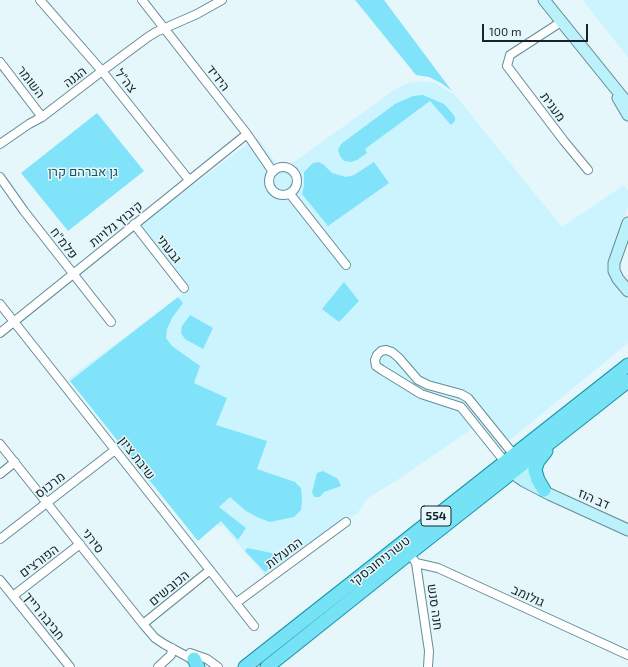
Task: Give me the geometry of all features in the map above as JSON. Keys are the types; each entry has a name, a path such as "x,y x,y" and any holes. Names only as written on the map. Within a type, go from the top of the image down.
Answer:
{"main road":[{"name":"טשרניחובסקי","path":"267,667 413,558 513,464 628,365"},
{"name":"טשרניחובסקי","path":"245,667 513,464 554,440 628,381"},
{"path":"547,492 538,480 536,467 538,461 554,440"}],"street":[{"name":"צה\"ל","path":"40,0 102,71 189,180"},
{"name":"הידיד","path":"142,0 246,134 273,172"},
{"name":"הגנה","path":"0,144 42,117 148,37 197,14 222,0"},
{"path":"544,0 628,104"},
{"name":"מענית","path":"561,22 510,55 507,66 564,142 588,170"},
{"name":"השומר","path":"0,62 42,117"},
{"path":"601,72 628,115"},
{"name":"קיבוץ גלויות","path":"0,333 246,134"},
{"path":"277,169 289,169 296,175 296,187 290,194 280,195 272,190 269,180 273,172 277,169"},
{"name":"פלמ\"ח","path":"0,177 24,211 111,322"},
{"path":"290,194 346,265"},
{"path":"628,223 614,263 614,271 618,279 628,291"},
{"name":"גבעתי","path":"134,224 184,288"},
{"name":"שיבת ציון","path":"0,304 254,626"},
{"path":"386,350 392,352 400,358 418,380 428,385 461,394 468,398 513,464 461,407 421,394 382,370 376,366 375,360 377,355 381,351 386,350"},
{"name":"סירני","path":"0,444 143,624 156,638 198,664"},
{"name":"מרכוס","path":"0,539 115,450"},
{"path":"0,474 15,462"},
{"name":"דב הוז","path":"513,464 518,477 628,530"},
{"name":"המעלות","path":"236,603 346,522"},
{"name":"הפורצים","path":"13,596 80,544"},
{"name":"גולומב","path":"413,558 628,655"},
{"name":"חנה סנש","path":"413,558 429,651 428,667"},
{"name":"הכובשים","path":"143,624 210,570"},
{"name":"חביבה רייך","path":"0,580 70,667"},
{"path":"158,667 171,655 172,648"},
{"name":"סירני","path":"172,648 207,659 218,667"}],"shaded area":[{"path":"583,0 628,0 628,58"},
{"path":"424,81 435,83 455,95 562,227 624,185 628,190 628,207 611,261 617,285 628,300 628,343 494,453 473,428 399,479 368,498 357,514 344,520 266,577 222,525 219,527 198,496 175,467 152,486 68,379 188,290 140,225 249,143 258,138 276,163 284,165 294,162 397,88 408,83"}],"green space":[{"path":"355,0 384,0 452,91 429,77 416,75"},
{"path":"423,95 444,104 455,117 455,121 451,125 430,101 365,149 367,153 357,160 351,162 344,161 340,156 338,150 341,144 395,104 413,96"},
{"name":"גן אברהם קרן","path":"97,113 144,171 68,231 21,173"},
{"path":"319,162 332,173 346,177 354,175 374,162 389,183 328,226 302,194 304,186 304,172 313,163"},
{"path":"344,282 359,301 339,322 322,309"},
{"path":"178,297 183,303 172,318 167,329 166,338 172,346 200,366 194,383 227,398 216,425 267,441 257,469 295,482 301,488 301,510 294,517 270,522 246,511 230,497 219,507 246,528 238,540 221,521 198,541 70,381"},
{"path":"190,315 213,328 203,349 185,339 181,333 182,326"},
{"path":"323,471 338,479 341,486 324,492 320,497 314,497 312,492 317,473"},
{"path":"247,548 287,556 265,572 245,551"}]}
